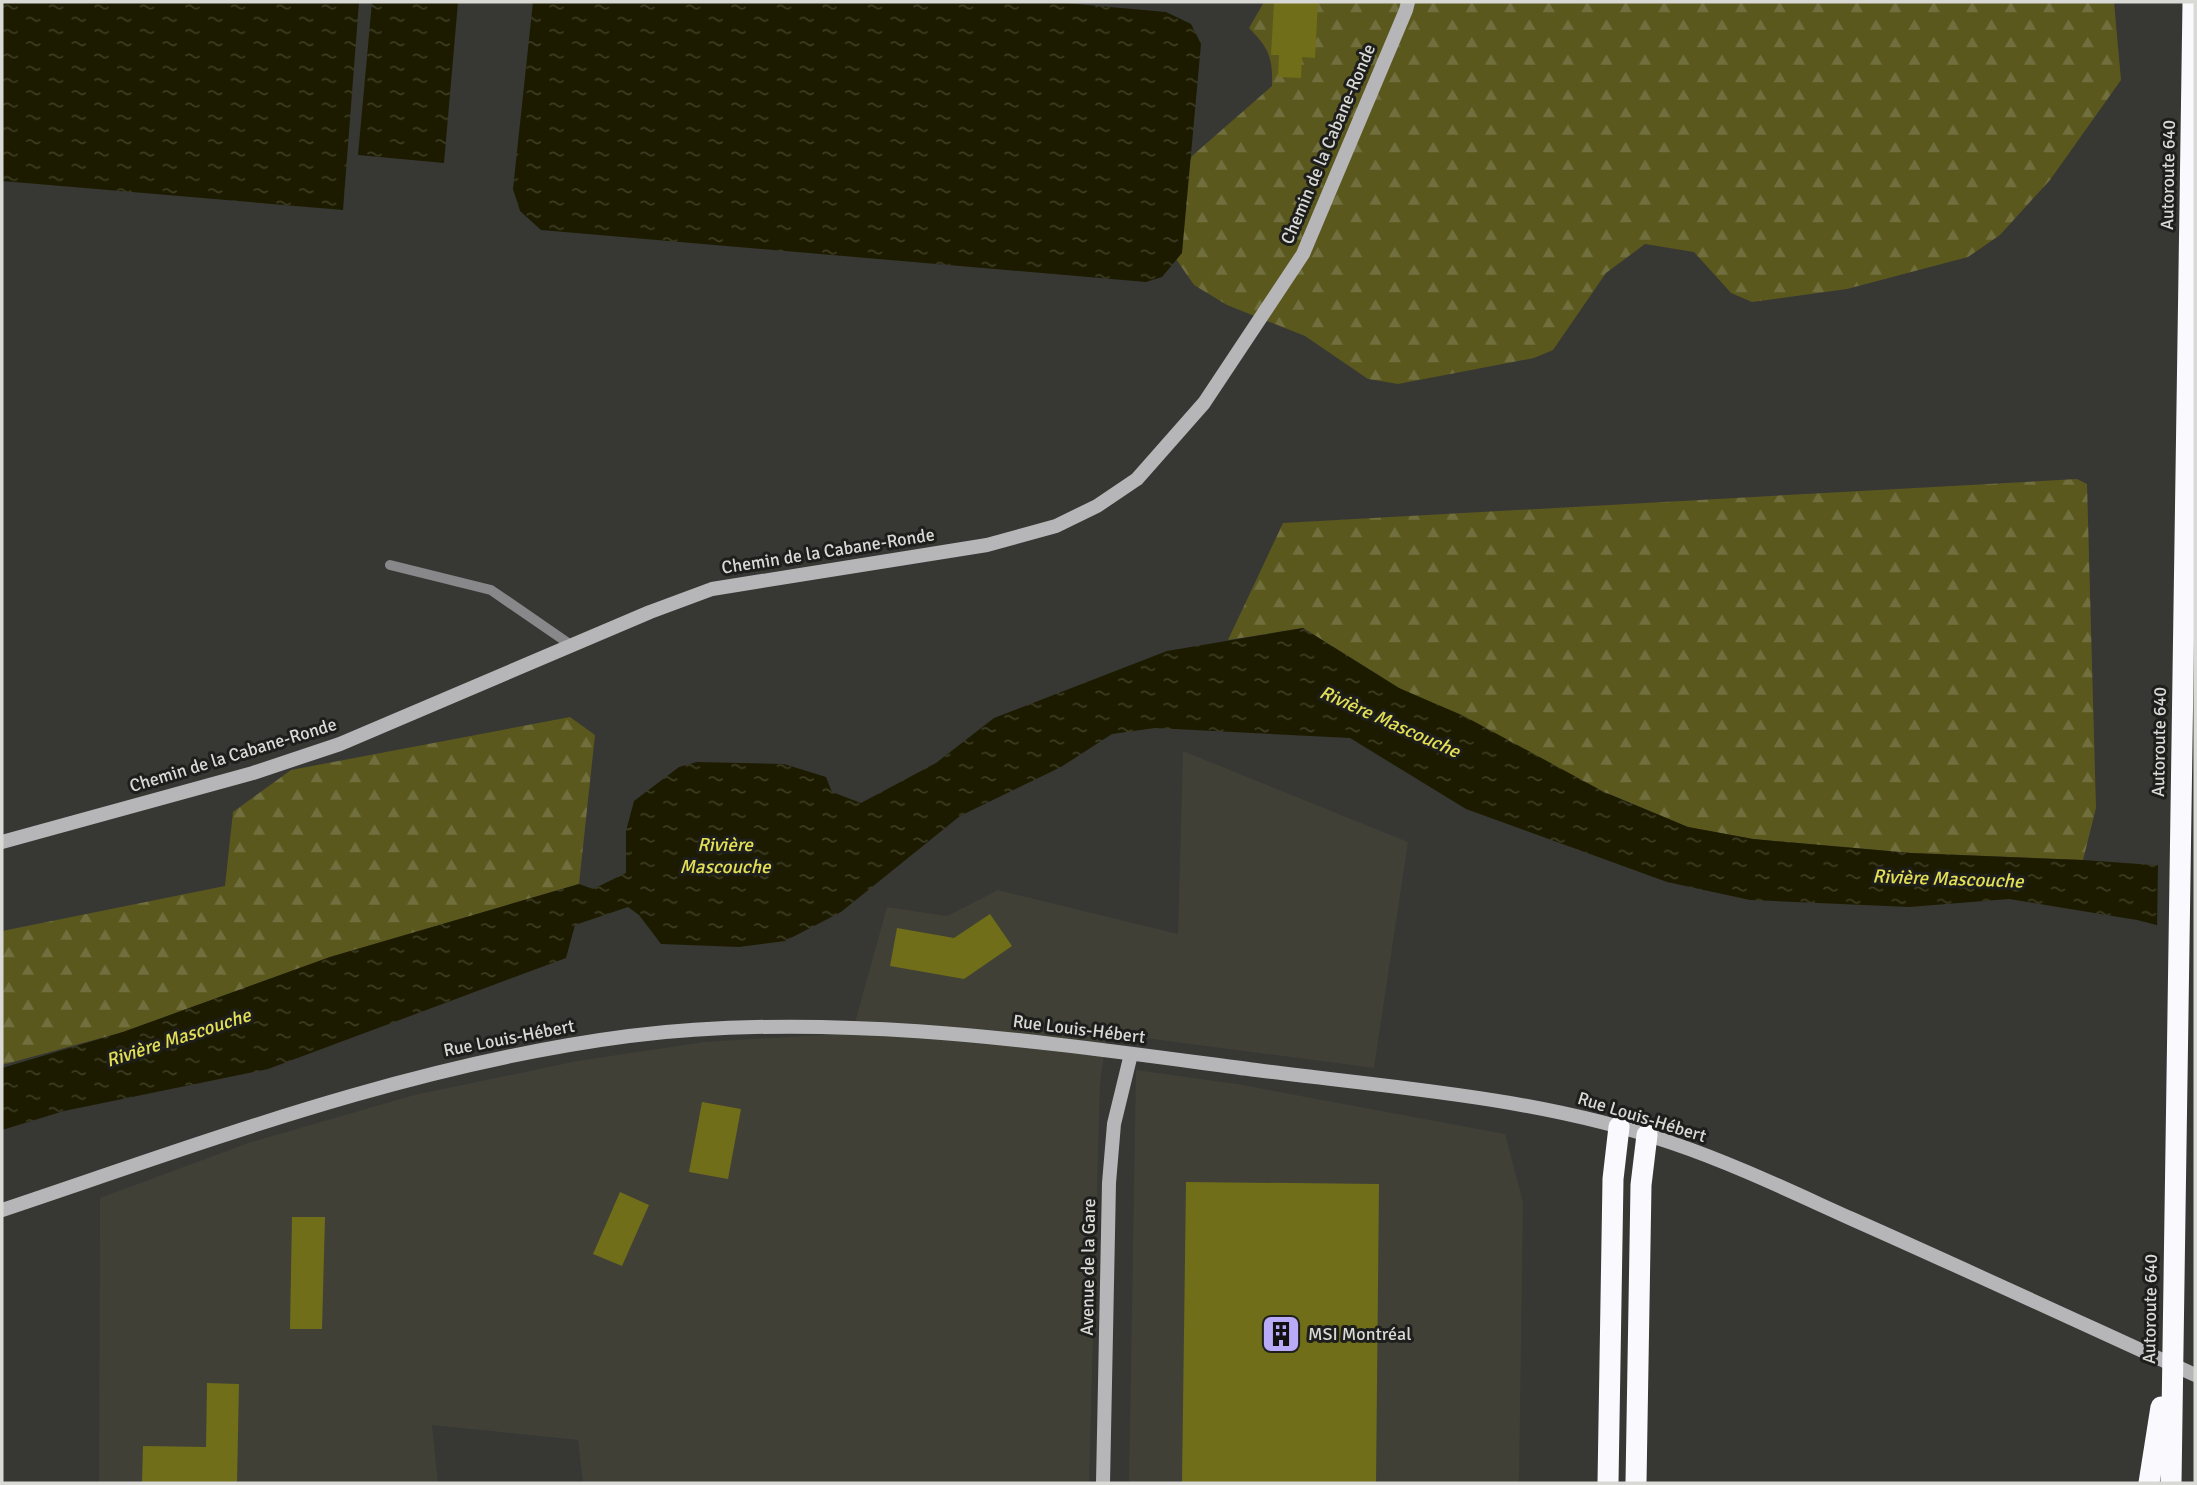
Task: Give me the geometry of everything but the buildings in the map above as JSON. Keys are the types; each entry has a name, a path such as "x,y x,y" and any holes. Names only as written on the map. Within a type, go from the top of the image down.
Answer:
{"highway":[{"name":"Autoroute 640","path":"2171,1483 2193,2"},
{"path":"1608,1483 1613,1179 1619,1127"},
{"path":"1636,1483 1641,1185 1647,1135"},
{"path":"2149,1483 2173,1332"}],"street":[{"name":"Chemin de la Cabane-Ronde","path":"2,842 253,773 340,744 650,612 712,589 987,545 1056,526 1097,506 1137,479 1204,402 1303,254 1408,2"},
{"name":"Rue Louis-Hébert","path":"2,1210 298,1111 393,1083 526,1053 628,1036 755,1028 829,1027 947,1034 1131,1054 1500,1102 1619,1127 1703,1154 1762,1179 2195,1375"},
{"name":"Avenue de la Gare","path":"1103,1483 1109,1183 1114,1124 1131,1054"}],"lane":[{"path":"390,565 491,590 571,645"}],"shaded area":[{"path":"1183,751 1408,842 1374,1068 1107,1033 1100,1085 1089,1483 583,1483 578,1440 432,1425 438,1483 99,1483 100,1198 251,1142 414,1095 577,1061 704,1042 852,1033 887,907 947,916 998,890 1178,934"},
{"path":"1136,1070 1237,1084 1505,1134 1523,1202 1519,1483 1129,1483"}],"green space":[{"path":"1264,2 2114,2 2121,80 2050,180 2000,235 1968,257 1847,289 1752,302 1731,293 1694,252 1645,244 1606,273 1553,350 1534,358 1398,384 1368,379 1305,336 1227,305 1194,285 1165,243 1163,221 1192,156 1272,86 1272,68 1268,54 1249,28"},
{"path":"2077,479 2087,484 2096,808 2083,860 1911,853 1753,839 1688,827 1604,792 1399,688 1303,628 1228,640 1283,523"},
{"path":"570,717 595,735 579,884 330,957 123,1032 2,1065 2,931 225,886 233,812 291,770"}],"water":[{"path":"2,2 359,2 343,210 2,181"},
{"path":"372,2 458,2 444,163 358,155"},
{"path":"533,2 1054,2 1166,12 1191,24 1201,44 1182,253 1162,277 1146,282 541,230 520,211 513,189"},
{"name":"Rivière Mascouche","path":"1303,628 1399,688 1464,716 1604,792 1688,827 1753,839 1911,853 2195,868 2195,935 2137,920 2009,899 1909,907 1750,900 1667,882 1466,809 1350,738 1155,728 1112,734 1061,767 960,816 841,912 785,941 739,947 661,944 639,915 628,907 575,925 566,958 268,1069 64,1111 2,1130 2,1068 123,1032 330,957 579,884 593,889 626,873 626,831 634,801 679,767 697,762 784,764 826,777 832,792 861,803 936,763 994,718 1167,651"}],"pier":[{"path":"2158,862 2195,865 2194,938 2157,928"}],"place":[{"name":"MSI Montréal","path":"1281,1334"}]}
